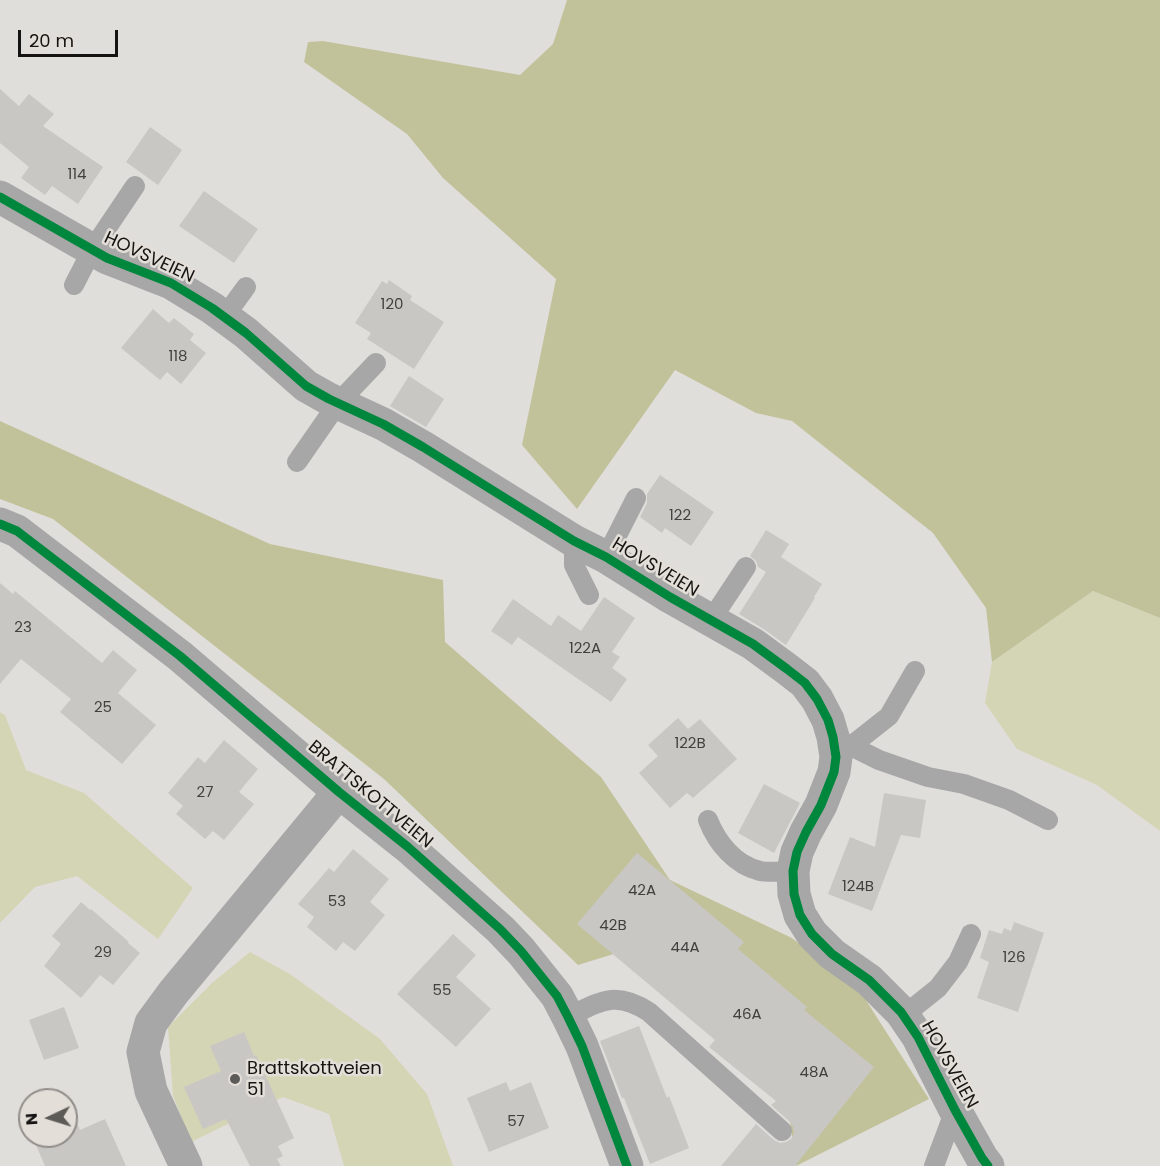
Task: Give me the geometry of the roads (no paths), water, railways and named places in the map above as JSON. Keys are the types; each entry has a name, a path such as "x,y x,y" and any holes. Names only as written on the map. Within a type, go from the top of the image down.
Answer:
{"street":[{"name":"HOVSVEIEN","path":"0,197 107,258 171,283 225,316 306,386 383,424 423,447 574,541 606,557 670,597 753,644 804,683 817,699 842,742 821,806 797,852 793,871 794,894 800,915 812,934 832,954 869,980 903,1016 918,1037 955,1110 988,1166"},
{"name":"BRATTSKOTTVEIEN","path":"0,524 17,531 180,656 339,792 408,847 500,929 557,996 582,1046 627,1166"},
{"name":"BRATTSKOTTVEIEN","path":"186,1166 151,1091 143,1052 151,1023 173,993 339,792"}],"lane":[{"path":"74,285 92,250 135,186"},
{"path":"225,316 246,287"},
{"path":"297,462 338,403 376,363"},
{"path":"606,557 636,498"},
{"path":"574,541 574,565 589,595"},
{"path":"711,620 746,567"},
{"path":"842,742 889,716 915,671"},
{"path":"842,742 879,760 928,777 964,784 1009,800 1048,820"},
{"path":"708,820 713,834 735,860 761,871 793,871"},
{"path":"903,1016 938,988 958,962 971,934"},
{"path":"568,1017 611,999 638,1004 782,1131"},
{"path":"934,1166 955,1110"}],"place":[{"name":"Brattskottveien 51","path":"235,1079"}]}
